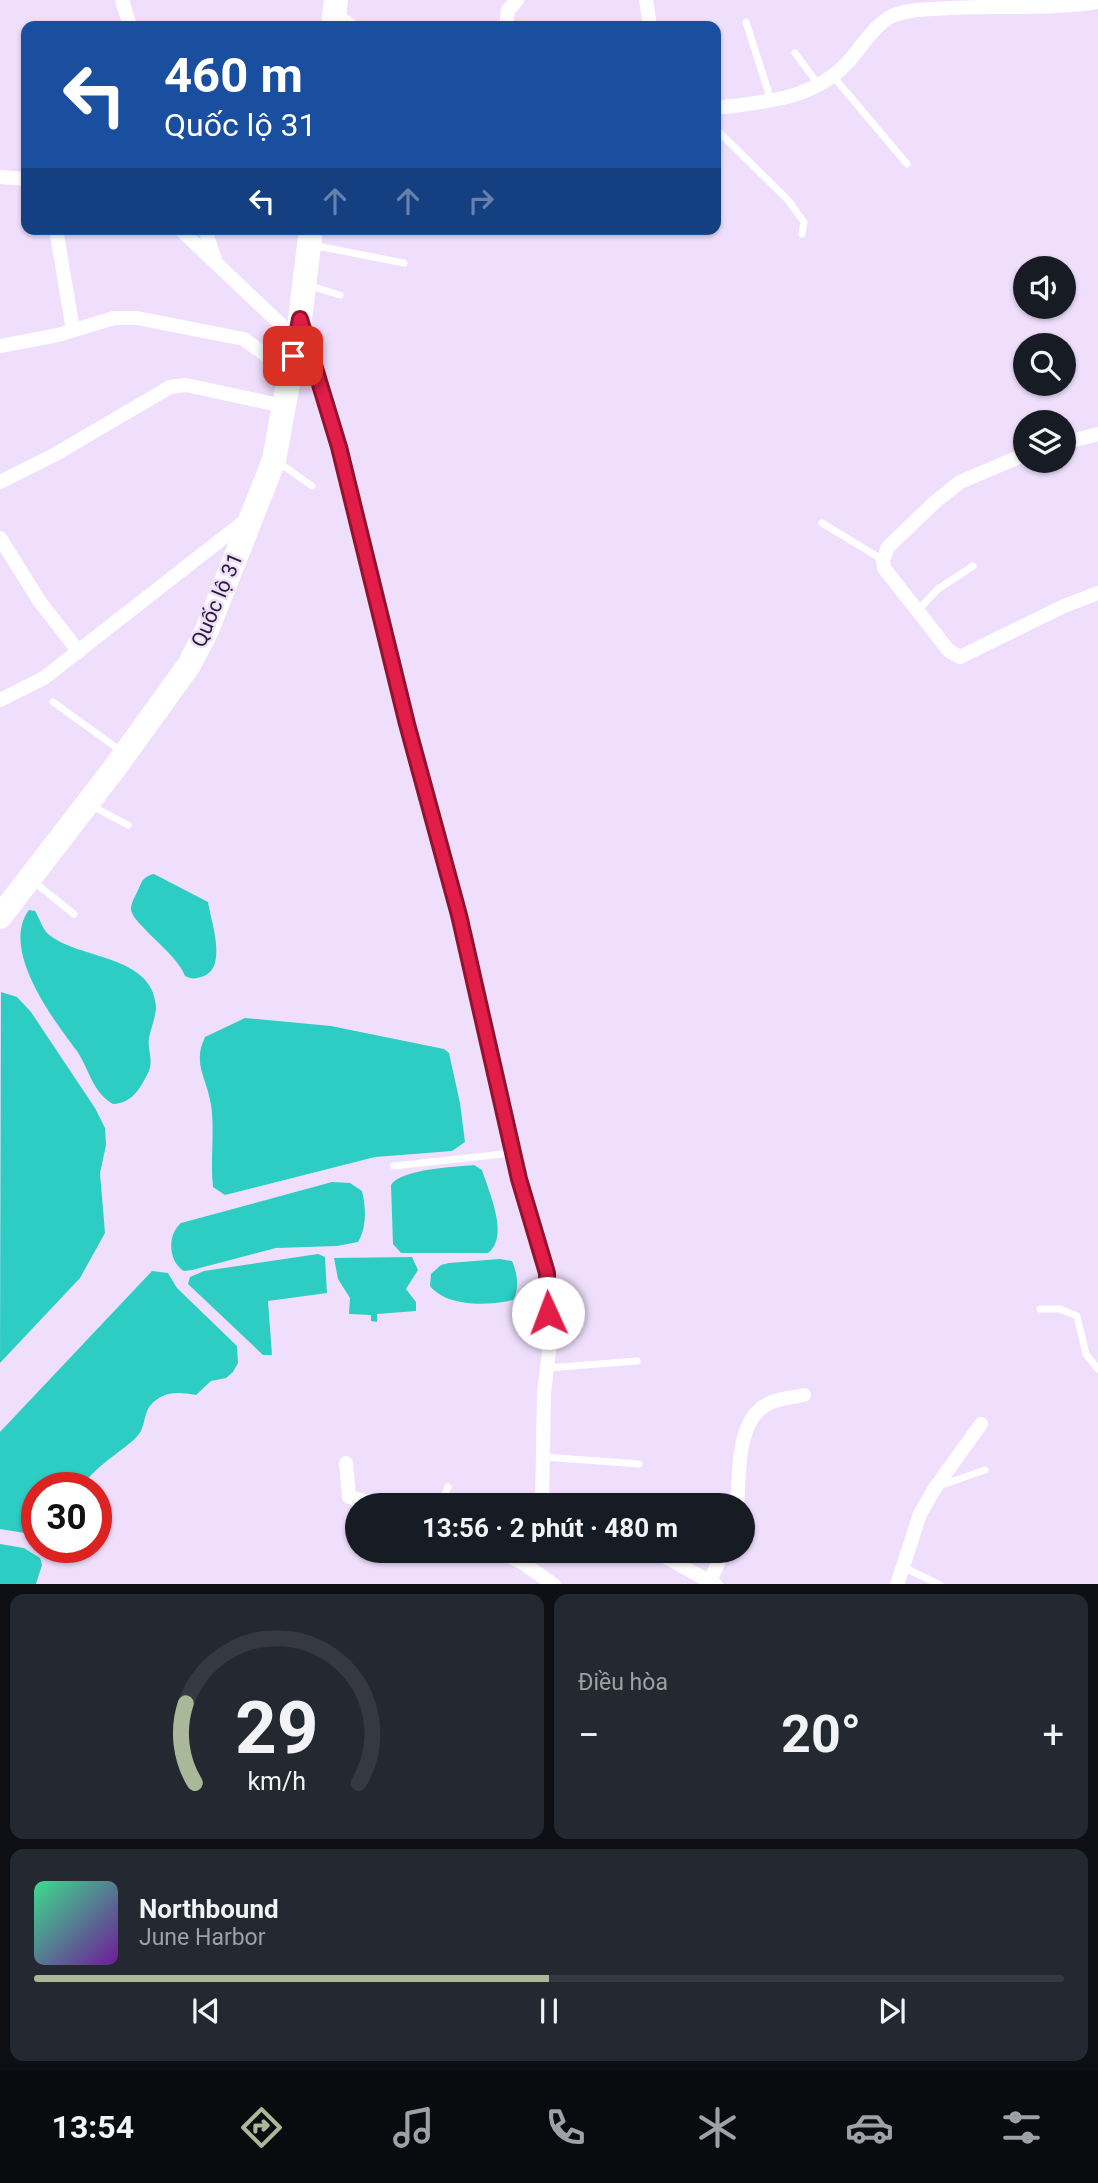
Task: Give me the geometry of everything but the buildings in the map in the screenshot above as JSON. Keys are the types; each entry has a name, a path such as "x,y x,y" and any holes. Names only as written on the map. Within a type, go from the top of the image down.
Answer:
{"highway":[{"name":"Quốc lộ 31","path":"0,917 189,665 207,630 274,460 298,329 311,237"}],"street":[{"path":"122,0 128,21"},
{"path":"506,21 505,16 517,0"},
{"path":"646,0 649,21"},
{"path":"721,107 771,101 805,93 833,75 884,21 893,16 934,9 1011,2 1066,7 1098,2"},
{"path":"0,177 21,179"},
{"path":"58,235 74,330"},
{"path":"186,235 217,264 298,329 339,447 477,996 513,1153 547,1273 545,1493"},
{"path":"207,235 217,264"},
{"path":"0,346 74,330 114,318 137,318 244,339 290,373"},
{"path":"0,482 54,455 170,387 186,385 284,406"},
{"path":"1076,440 1098,434"},
{"path":"1013,459 960,482 888,547 883,560 891,581 949,651 960,657 1064,606 1098,593"},
{"path":"0,700 44,678 253,514"},
{"path":"0,538 40,602 79,652"},
{"path":"738,1493 742,1451 754,1418 770,1402 804,1395"},
{"path":"897,1584 920,1514 934,1488 981,1424"},
{"path":"345,1463 349,1493"},
{"path":"532,1563 554,1584"},
{"path":"677,1563 713,1583 720,1563"}],"lane":[{"path":"746,22 771,101"},
{"path":"796,52 819,85"},
{"path":"833,75 907,163"},
{"path":"721,134 793,207 804,222 802,234"},
{"path":"311,237 404,263"},
{"path":"304,285 340,295"},
{"path":"274,460 312,486"},
{"path":"822,523 883,560"},
{"path":"917,612 938,589 973,566"},
{"path":"54,702 124,754"},
{"path":"88,803 128,825"},
{"path":"30,879 74,914"},
{"path":"394,1166 513,1153"},
{"path":"1040,1309 1060,1309 1077,1315 1086,1354 1098,1369"},
{"path":"547,1368 637,1361"},
{"path":"544,1457 639,1464"},
{"path":"934,1488 985,1470"},
{"path":"445,1493 448,1487"},
{"path":"904,1567 940,1584"}],"shaded area":[{"path":"154,874 208,902 216,944 214,965 209,973 193,978 185,976 173,958 133,915 132,904 141,883"},
{"path":"29,910 35,911 48,934 77,949 128,967 142,976 151,989 156,1006 149,1038 149,1070 138,1091 125,1101 113,1104 101,1094 33,983 21,944 22,926"},
{"path":"1,992 17,997 31,1012 95,1108 105,1128 106,1145 100,1173 105,1233 80,1278 0,1363"},
{"path":"245,1018 331,1026 444,1049 449,1053 465,1142 452,1151 375,1157 225,1195 213,1187 212,1115 200,1055 205,1037"},
{"path":"474,1165 482,1170 496,1214 498,1226 494,1246 488,1253 401,1253 393,1244 391,1185 405,1175 416,1172"},
{"path":"332,1182 350,1183 362,1191 365,1217 358,1242 337,1246 276,1248 184,1271 172,1255 173,1234 181,1223"},
{"path":"318,1254 325,1257 327,1293 268,1301 272,1355 263,1355 188,1284 190,1277 204,1271"},
{"path":"412,1257 418,1270 406,1289 416,1302 416,1311 377,1314 377,1322 371,1321 371,1315 349,1314 350,1298 338,1279 334,1258"},
{"path":"500,1259 512,1261 514,1265 517,1286 513,1300 468,1303 446,1298 430,1286 431,1274 441,1265"},
{"path":"152,1271 168,1273 177,1288 237,1346 238,1363 233,1372 226,1378 211,1381 196,1395 173,1393 154,1402 148,1409 137,1437 94,1472 21,1472 21,1532 0,1529 0,1432"},
{"path":"0,1544 21,1548 21,1563 41,1563 36,1584 0,1584"}],"route":[{"path":"293,356 300,319 339,447 407,724 459,915 519,1179 547,1273 548,1313"}]}
